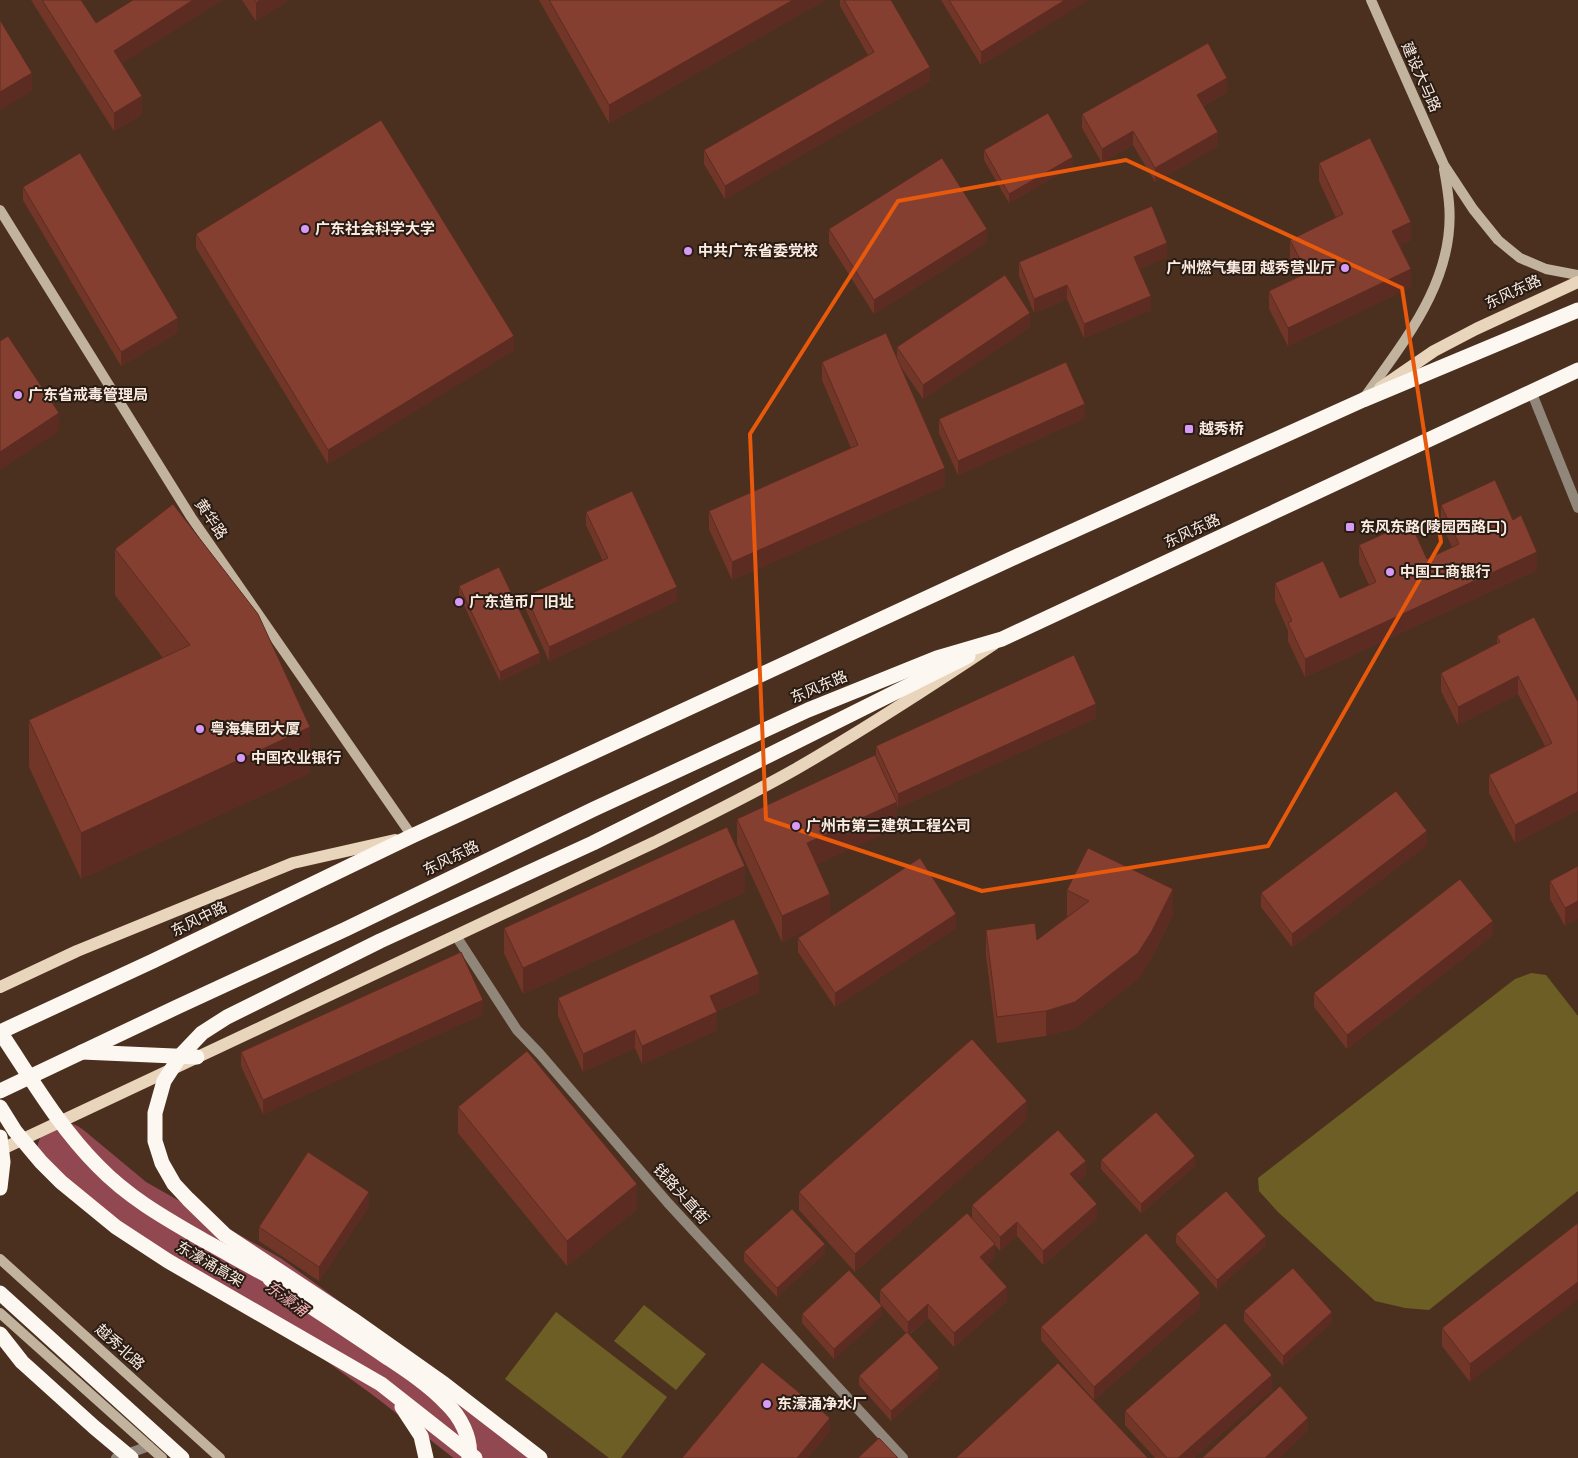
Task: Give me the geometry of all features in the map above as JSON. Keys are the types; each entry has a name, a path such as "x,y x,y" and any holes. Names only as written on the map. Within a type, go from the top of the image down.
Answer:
{"highway":[{"name":"东风东路","path":"412,836 1031,550 1363,400 1578,310"},
{"name":"东风东路","path":"81,1052 346,929 577,817 808,710 937,658 1002,639 1578,370"},
{"path":"540,1458 465,1400 352,1319 225,1235 188,1199 174,1184 162,1163 155,1141 155,1113 164,1081 180,1055 202,1033 228,1017 380,941 602,839 1002,639"},
{"name":"东风中路","path":"0,1032 154,961 412,836"},
{"name":"东濠涌高架","path":"0,1032 55,1115 75,1141 109,1177 142,1204 252,1268"},
{"path":"0,1091 81,1052 197,1057"},
{"name":"东濠涌高架","path":"0,1106 15,1131 41,1162 61,1182 116,1227 168,1260 381,1384 475,1458"},
{"path":"0,1137 3,1162 0,1188"},
{"path":"252,1268 352,1319"},
{"path":"252,1268 362,1340 432,1389 447,1403 463,1425 468,1438 469,1458"},
{"path":"0,1293 182,1458"},
{"path":"0,1334 22,1362 130,1458"},
{"path":"381,1384 408,1414 421,1436 426,1458"}],"main road":[{"name":"东风东路","path":"1363,400 1434,351 1476,329 1578,282"},
{"path":"0,1150 654,842 792,771 899,706 1002,639"},
{"path":"0,987 86,947 294,863 412,836"}],"street":[{"name":"建设大马路","path":"1371,0 1444,165"},
{"path":"1444,165 1473,209 1498,240 1520,258 1546,269 1578,275"},
{"path":"1363,400 1425,309 1442,272 1448,237 1450,204 1444,165"},
{"name":"黄华路","path":"0,210 191,517 412,836"},
{"name":"越秀北路","path":"0,1259 220,1458"},
{"path":"0,1313 162,1458"}],"lane":[{"path":"1531,391 1578,508"},
{"name":"钱路头直街","path":"456,936 517,1030 540,1054 668,1203 903,1458"},
{"path":"0,1334 20,1331"},
{"path":"116,1458 149,1446"}],"highlighted area":[{"path":"1126,160 1402,288 1441,542 1268,846 982,891 766,819 750,434 898,201"}],"shaded area":[{"path":"1531,973 1546,975 1578,1016 1578,1191 1429,1310 1405,1308 1375,1301 1278,1212 1259,1191 1258,1178 1515,979"},
{"path":"644,1305 706,1354 676,1390 614,1341"},
{"path":"556,1312 667,1397 621,1458 609,1458 505,1379"}],"building":[{"path":"42,0 81,0 96,23 133,0 193,0 114,51 142,96 114,113"},
{"path":"549,0 793,0 609,105"},
{"path":"844,0 891,0 930,67 725,186 704,150 874,52"},
{"path":"949,0 1065,0 981,52"},
{"path":"0,20 32,73 0,92"},
{"path":"1208,43 1227,78 1197,95 1218,132 1155,168 1133,131 1102,149 1082,114"},
{"path":"1048,113 1073,157 1009,194 984,150"},
{"path":"381,120 514,336 328,450 196,234"},
{"path":"1370,138 1411,222 1392,231 1411,269 1288,328 1269,291 1307,273 1290,240 1343,214 1319,163"},
{"path":"80,153 178,318 121,352 23,187"},
{"path":"942,158 987,229 874,300 829,229"},
{"path":"1152,206 1167,243 1134,257 1151,296 1084,324 1067,285 1034,299 1019,262"},
{"path":"1005,275 1030,313 923,385 897,347"},
{"path":"886,333 945,468 732,562 709,511 858,445 822,362"},
{"name":"广东省戒毒管理局","path":"8,336 59,413 0,452 0,341"},
{"path":"1066,362 1085,404 958,461 939,419"},
{"path":"1495,480 1513,520 1521,515 1537,552 1305,659 1288,623 1292,621 1275,583 1323,561 1340,598 1376,582 1359,545 1410,522 1427,559 1459,544 1441,505"},
{"path":"632,491 677,587 549,647 526,596 608,558 586,512"},
{"name":"粤海集团大厦","path":"173,504 258,614 310,727 81,833 29,720 190,645 115,549"},
{"path":"499,567 540,653 500,672 459,586"},
{"path":"1534,617 1578,702 1578,792 1515,825 1489,775 1552,743 1518,676 1458,707 1441,673 1500,642 1497,636"},
{"path":"1074,655 1096,704 898,794 876,746"},
{"path":"875,755 897,802 807,843 830,894 782,916 737,819"},
{"path":"1396,791 1427,831 1292,934 1261,893"},
{"path":"727,827 745,866 523,968 504,928"},
{"path":"1088,848 1173,889 1152,931 1138,953 1075,1002 1046,1011 997,1017 986,930 1035,923 1037,940 1089,901 1067,890"},
{"path":"920,858 956,914 835,993 798,938"},
{"path":"1578,866 1578,901 1565,908 1550,881"},
{"path":"1460,879 1493,921 1347,1035 1314,993"},
{"path":"734,919 759,974 710,996 717,1012 642,1046 635,1030 583,1054 558,998"},
{"path":"461,952 483,1000 263,1100 241,1052"},
{"path":"972,1039 1027,1101 855,1254 799,1192"},
{"path":"527,1051 637,1184 567,1241 458,1107"},
{"path":"1156,1112 1195,1156 1141,1204 1101,1160"},
{"path":"1058,1130 1086,1161 1070,1174 1097,1204 1043,1251 1017,1222 1000,1237 972,1205"},
{"name":"东濠涌","path":"308,1152 369,1192 319,1267 259,1227"},
{"path":"1226,1191 1266,1236 1217,1280 1176,1234"},
{"path":"792,1209 825,1244 777,1288 744,1252"},
{"path":"967,1213 995,1244 980,1257 1007,1287 954,1333 928,1304 908,1322 880,1290"},
{"path":"1578,1223 1578,1282 1470,1364 1442,1328"},
{"path":"1146,1233 1200,1293 1094,1387 1041,1327"},
{"path":"1293,1268 1332,1312 1283,1356 1244,1311"},
{"path":"849,1270 882,1306 834,1349 802,1314"},
{"path":"1225,1323 1272,1375 1178,1458 1167,1458 1125,1411"},
{"path":"907,1332 939,1368 891,1411 859,1376"},
{"name":"东濠涌净水厂","path":"762,1362 830,1418 797,1458 682,1458"},
{"path":"1058,1363 1148,1458 956,1458"},
{"path":"1280,1386 1308,1418 1265,1458 1202,1458"},
{"path":"879,1438 898,1458 858,1458"}],"waterway":[{"name":"东濠涌","path":"65,1151 130,1205 266,1282 394,1376 499,1458"}],"place":[{"name":"广东社会科学大学","path":"305,229"},
{"name":"中共广东省委党校","path":"688,251"},
{"name":"广州燃气集团 越秀营业厅","path":"1345,268"},
{"name":"广东省戒毒管理局","path":"18,395"},
{"name":"越秀桥","path":"1189,429"},
{"name":"东风东路(陵园西路口)","path":"1350,527"},
{"name":"中国工商银行","path":"1390,572"},
{"name":"广东造币厂旧址","path":"459,602"},
{"name":"粤海集团大厦","path":"200,729"},
{"name":"中国农业银行","path":"241,758"},
{"name":"广州市第三建筑工程公司","path":"796,826"},
{"name":"东濠涌净水厂","path":"767,1404"}]}
